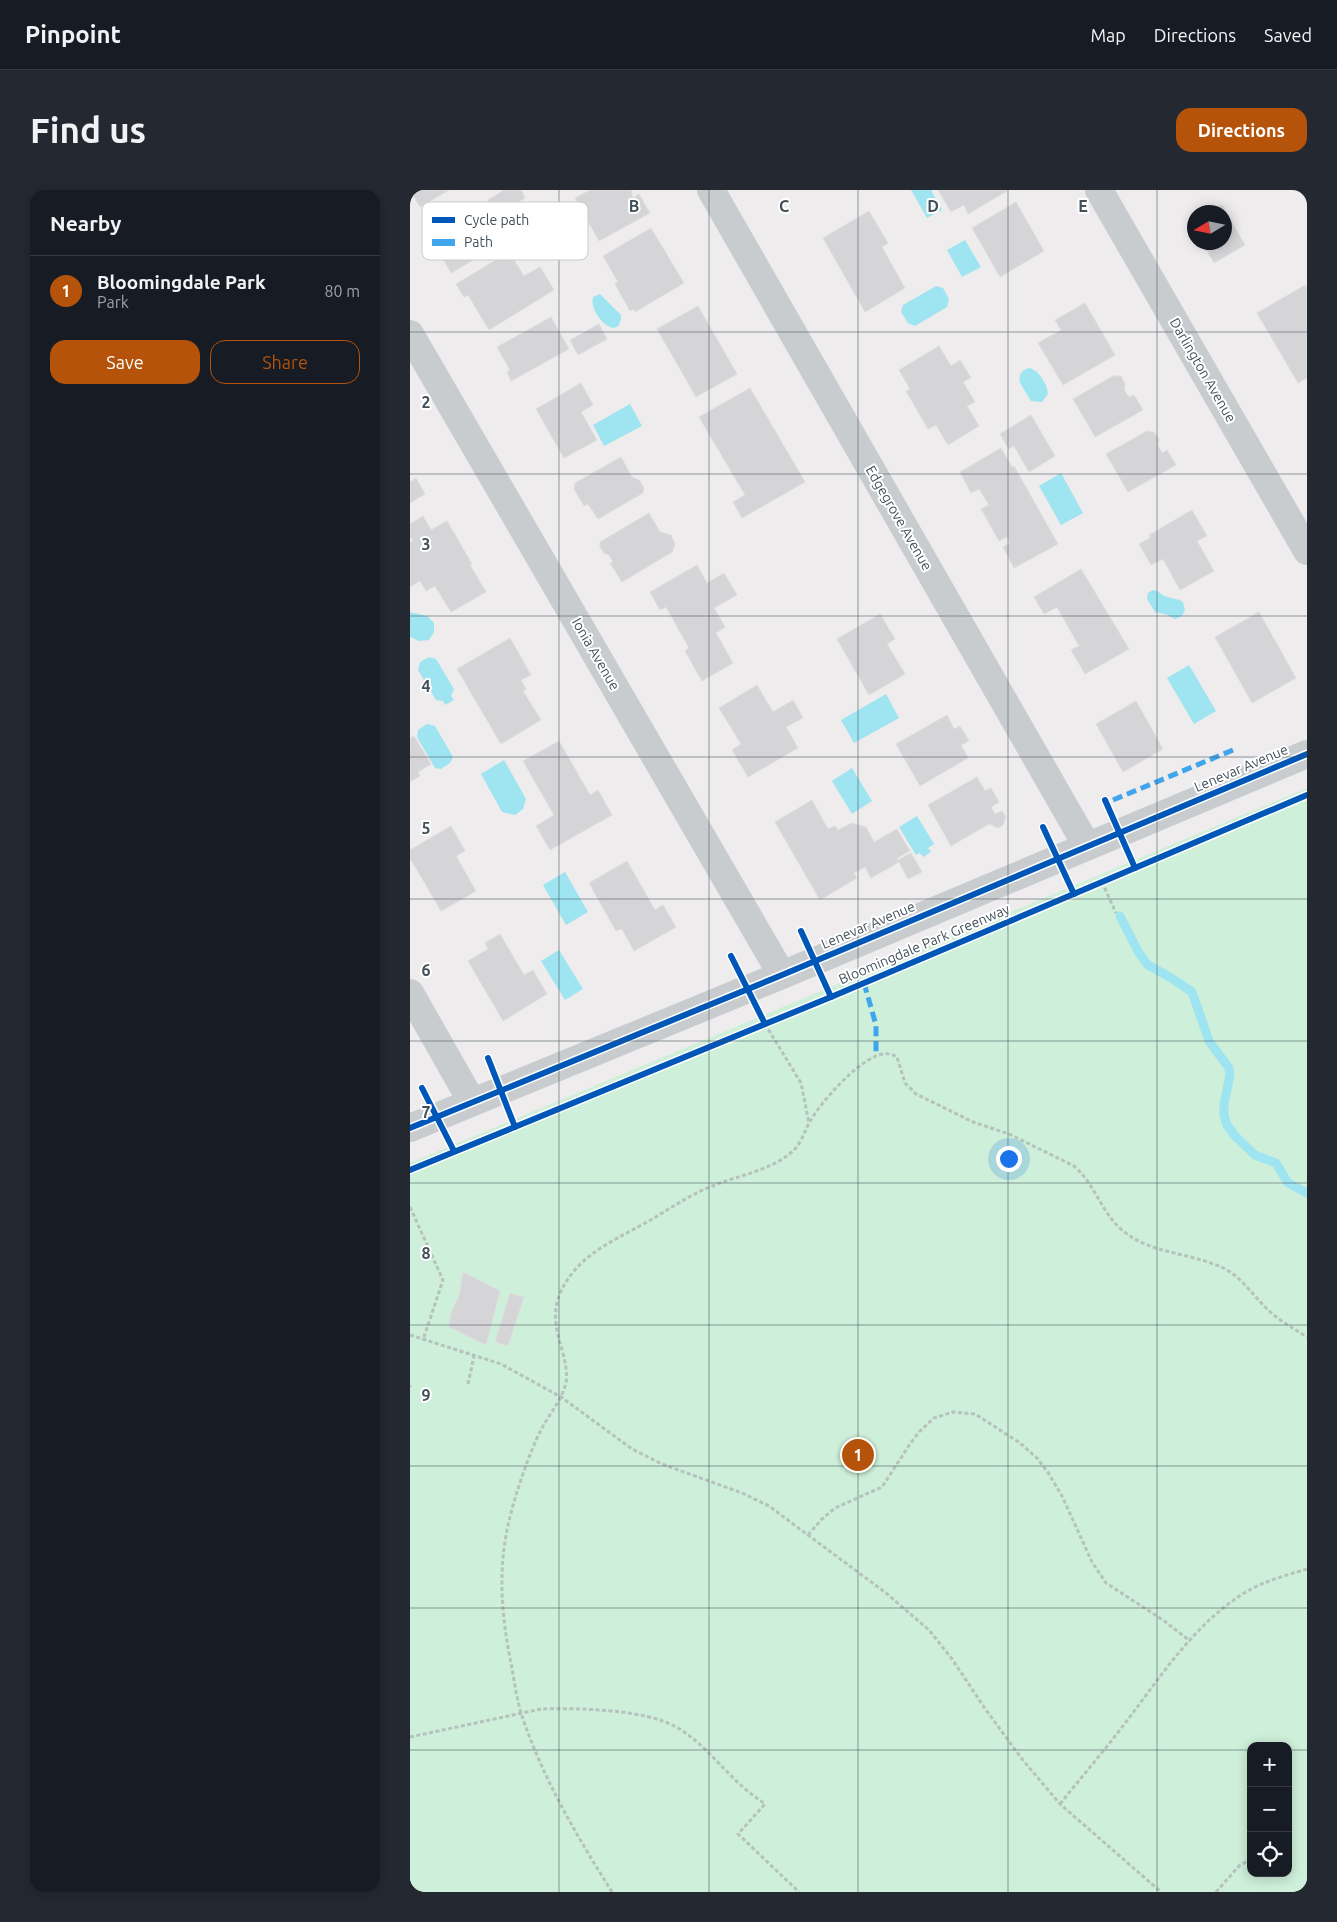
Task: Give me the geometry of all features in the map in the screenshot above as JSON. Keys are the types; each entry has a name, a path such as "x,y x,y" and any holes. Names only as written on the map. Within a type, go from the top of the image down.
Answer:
{"street":[{"name":"Edgegrove Avenue","path":"711,190 1086,846"},
{"name":"Darlington Avenue","path":"1099,190 1307,551"},
{"name":"Ionia Avenue","path":"410,334 782,974"},
{"name":"Lenevar Avenue","path":"410,1128 1307,754"},
{"path":"410,993 472,1102"}],"path":[{"path":"1095,885 1110,878"},
{"path":"1102,882 1116,913"},
{"path":"747,988 765,1024 801,1083 809,1124"},
{"path":"756,1028 773,1021"},
{"path":"612,1892 562,1808 521,1714 501,1601 502,1562 509,1521 521,1480 540,1432 561,1397 566,1384 567,1370 555,1325 558,1298 573,1272 598,1250 696,1193 775,1163 793,1151 809,1124 833,1093 862,1066 876,1056 885,1053 891,1054 898,1060 905,1083 916,1094 974,1122 1009,1134 1074,1166 1082,1173 1109,1218 1122,1231 1138,1242 1225,1269 1247,1286 1273,1315 1307,1337"},
{"path":"410,1207 443,1280 423,1340"},
{"path":"410,1335 501,1364 561,1397 632,1449 662,1464 742,1493 769,1506 808,1534 886,1593 929,1630 952,1659 1022,1759 1060,1804 1162,1892"},
{"path":"468,1384 474,1356"},
{"path":"808,1534 835,1508 882,1487 919,1432 934,1418 953,1412 975,1414 1020,1442 1037,1458 1062,1496 1092,1562 1106,1583 1163,1620 1190,1641"},
{"path":"1060,1804 1190,1641 1221,1610 1247,1591 1307,1569"},
{"path":"410,1737 541,1709 636,1714 654,1717 675,1726 697,1742 744,1788 765,1804 738,1834 799,1892"},
{"path":"1216,1892 1239,1866 1247,1861"}],"green space":[{"path":"1307,788 1307,1892 410,1892 410,1163"}],"water":[{"path":"911,190 931,190 942,210 927,218"},
{"path":"965,240 981,267 962,277 947,250"},
{"path":"936,286 943,288 949,299 947,307 915,326 908,323 901,312 903,305"},
{"path":"600,294 621,315 620,324 616,327 605,324 595,312 593,297"},
{"path":"1030,368 1040,375 1046,386 1048,394 1042,402 1031,401 1020,383 1021,373"},
{"path":"630,404 642,426 604,446 593,425"},
{"path":"1061,473 1083,513 1061,525 1039,486"},
{"path":"1153,590 1183,602 1185,610 1182,616 1175,619 1155,612 1147,599 1148,593"},
{"path":"410,612 427,616 434,623 434,632 429,640 419,641 410,637"},
{"path":"429,657 436,659 454,689 451,696 454,700 445,705 443,701 436,700 418,670 420,662"},
{"path":"1189,665 1216,711 1194,724 1167,678"},
{"path":"886,694 899,718 854,743 841,720"},
{"path":"427,724 435,726 453,757 450,763 441,769 435,768 417,737 418,730"},
{"path":"504,760 526,799 523,809 515,815 502,812 481,774"},
{"path":"852,768 872,801 852,814 832,781"},
{"path":"917,816 934,844 928,848 931,852 923,857 920,853 916,855 899,827"},
{"path":"565,872 588,912 566,925 543,885"},
{"path":"559,950 583,989 565,1000 541,961"}],"building":[{"path":"410,190 449,190 429,202 422,202 420,207"},
{"path":"504,190 521,190 525,198 518,202 489,202 488,200"},
{"path":"590,190 631,190 633,198 639,194 650,213 599,241 588,221 588,202 577,202 575,198"},
{"path":"938,190 1007,191 968,214 964,205 951,212"},
{"path":"1016,202 1044,251 1000,277 972,228"},
{"path":"869,211 888,243 882,247 905,288 865,312 823,238"},
{"path":"1232,222 1245,245 1214,263 1207,250 1232,250"},
{"path":"651,228 684,283 635,312 634,309 630,311 615,284 618,282 603,256"},
{"path":"444,260 474,260 451,273"},
{"path":"496,260 514,260 524,276 540,267 554,290 489,330 468,295 464,297 456,284"},
{"path":"1305,285 1307,288 1307,378 1298,383 1257,313"},
{"path":"1085,303 1115,355 1063,385 1038,343 1061,330 1055,320"},
{"path":"698,306 737,374 696,397 657,329"},
{"path":"551,317 569,349 511,381 507,372 510,370 497,347"},
{"path":"599,324 607,339 578,355 570,340"},
{"path":"939,346 951,366 960,360 971,378 963,382 975,402 967,406 979,426 948,445 936,425 928,429 906,391 910,389 899,370"},
{"path":"1113,376 1121,376 1125,384 1124,390 1129,397 1134,395 1143,410 1095,437 1073,399"},
{"path":"581,383 593,405 581,412 597,440 564,458 536,409"},
{"path":"750,388 805,482 742,518 733,502 745,495 699,417"},
{"path":"1031,415 1055,456 1029,472 1014,446 1009,449 1000,434"},
{"path":"1147,431 1154,432 1159,439 1158,445 1162,453 1167,450 1176,465 1128,492 1106,454"},
{"path":"1001,448 1012,467 1014,466 1058,544 1014,568 1003,547 1010,543 1007,537 999,541 981,509 989,505 979,489 971,493 960,472"},
{"path":"621,457 632,477 639,480 644,488 643,493 598,519 588,504 584,506 574,489 575,483"},
{"path":"416,478 425,494 410,503 410,482"},
{"path":"1192,510 1207,536 1197,541 1214,571 1180,590 1163,559 1151,565 1139,544 1150,538 1149,535"},
{"path":"649,513 660,532 671,535 675,544 672,552 622,582 610,563 613,562 609,555 604,553 600,547 600,542"},
{"path":"423,516 431,530 447,521 486,592 451,612 435,586 426,591 420,581 410,587 410,542 413,541 410,536 410,524"},
{"path":"697,565 707,583 724,573 737,595 714,608 725,627 716,633 733,663 702,681 685,651 689,648 666,607 660,610 650,592"},
{"path":"1081,569 1129,649 1085,674 1071,650 1079,646 1057,607 1044,614 1034,597"},
{"path":"1259,612 1296,678 1252,703 1215,637"},
{"path":"880,614 895,639 887,644 905,674 869,695 837,639"},
{"path":"510,638 531,675 521,680 526,689 523,691 541,720 501,744 457,669"},
{"path":"757,685 773,712 793,700 803,718 786,727 798,748 748,777 732,750 741,744 719,708"},
{"path":"1136,701 1163,749 1123,772 1096,724"},
{"path":"947,715 954,729 960,726 969,741 961,745 968,758 920,786 896,744"},
{"path":"414,736 431,764 418,772 420,776 410,782 410,738"},
{"path":"559,741 590,795 598,790 612,815 550,850 536,826 554,815 523,761"},
{"path":"977,777 985,791 991,788 999,802 991,807 995,814 1002,811 1006,817 1003,825 998,828 989,824 951,846 928,805"},
{"path":"812,800 828,829 835,826 838,830 852,823 866,827 874,842 897,829 910,851 897,858 899,862 871,878 865,867 854,873 857,878 820,900 775,822"},
{"path":"451,826 465,851 456,856 476,891 441,911 410,858 410,850"},
{"path":"911,853 922,872 908,879 898,860"},
{"path":"627,861 655,910 663,905 676,927 634,951 622,929 616,931 589,883"},
{"path":"500,934 524,975 533,970 547,994 503,1021 468,961 488,949 485,943"},
{"path":"463,1272 500,1291 486,1345 449,1327 451,1313 459,1296"},
{"path":"510,1293 524,1297 508,1346 495,1342"}],"waterway":[{"path":"1120,916 1139,953 1148,965 1192,992 1209,1041 1229,1068 1230,1075 1224,1104 1224,1116 1227,1125 1235,1136 1255,1155 1276,1163 1288,1183 1307,1193"}],"marked path":[{"path":"1113,800 1233,750"},
{"path":"864,983 876,1025 876,1056"}],"cycle path":[{"path":"410,1128 782,975 1307,754"},
{"name":"Bloomingdale Park Greenway","path":"410,1170 831,997 1307,795"},
{"path":"1105,800 1135,868"},
{"path":"1043,827 1074,894"},
{"path":"801,931 831,997"},
{"path":"731,956 765,1024"},
{"path":"488,1058 515,1127"},
{"path":"422,1088 454,1151"}],"place":[{"name":"Bloomingdale Park","path":"858,1455"}]}
